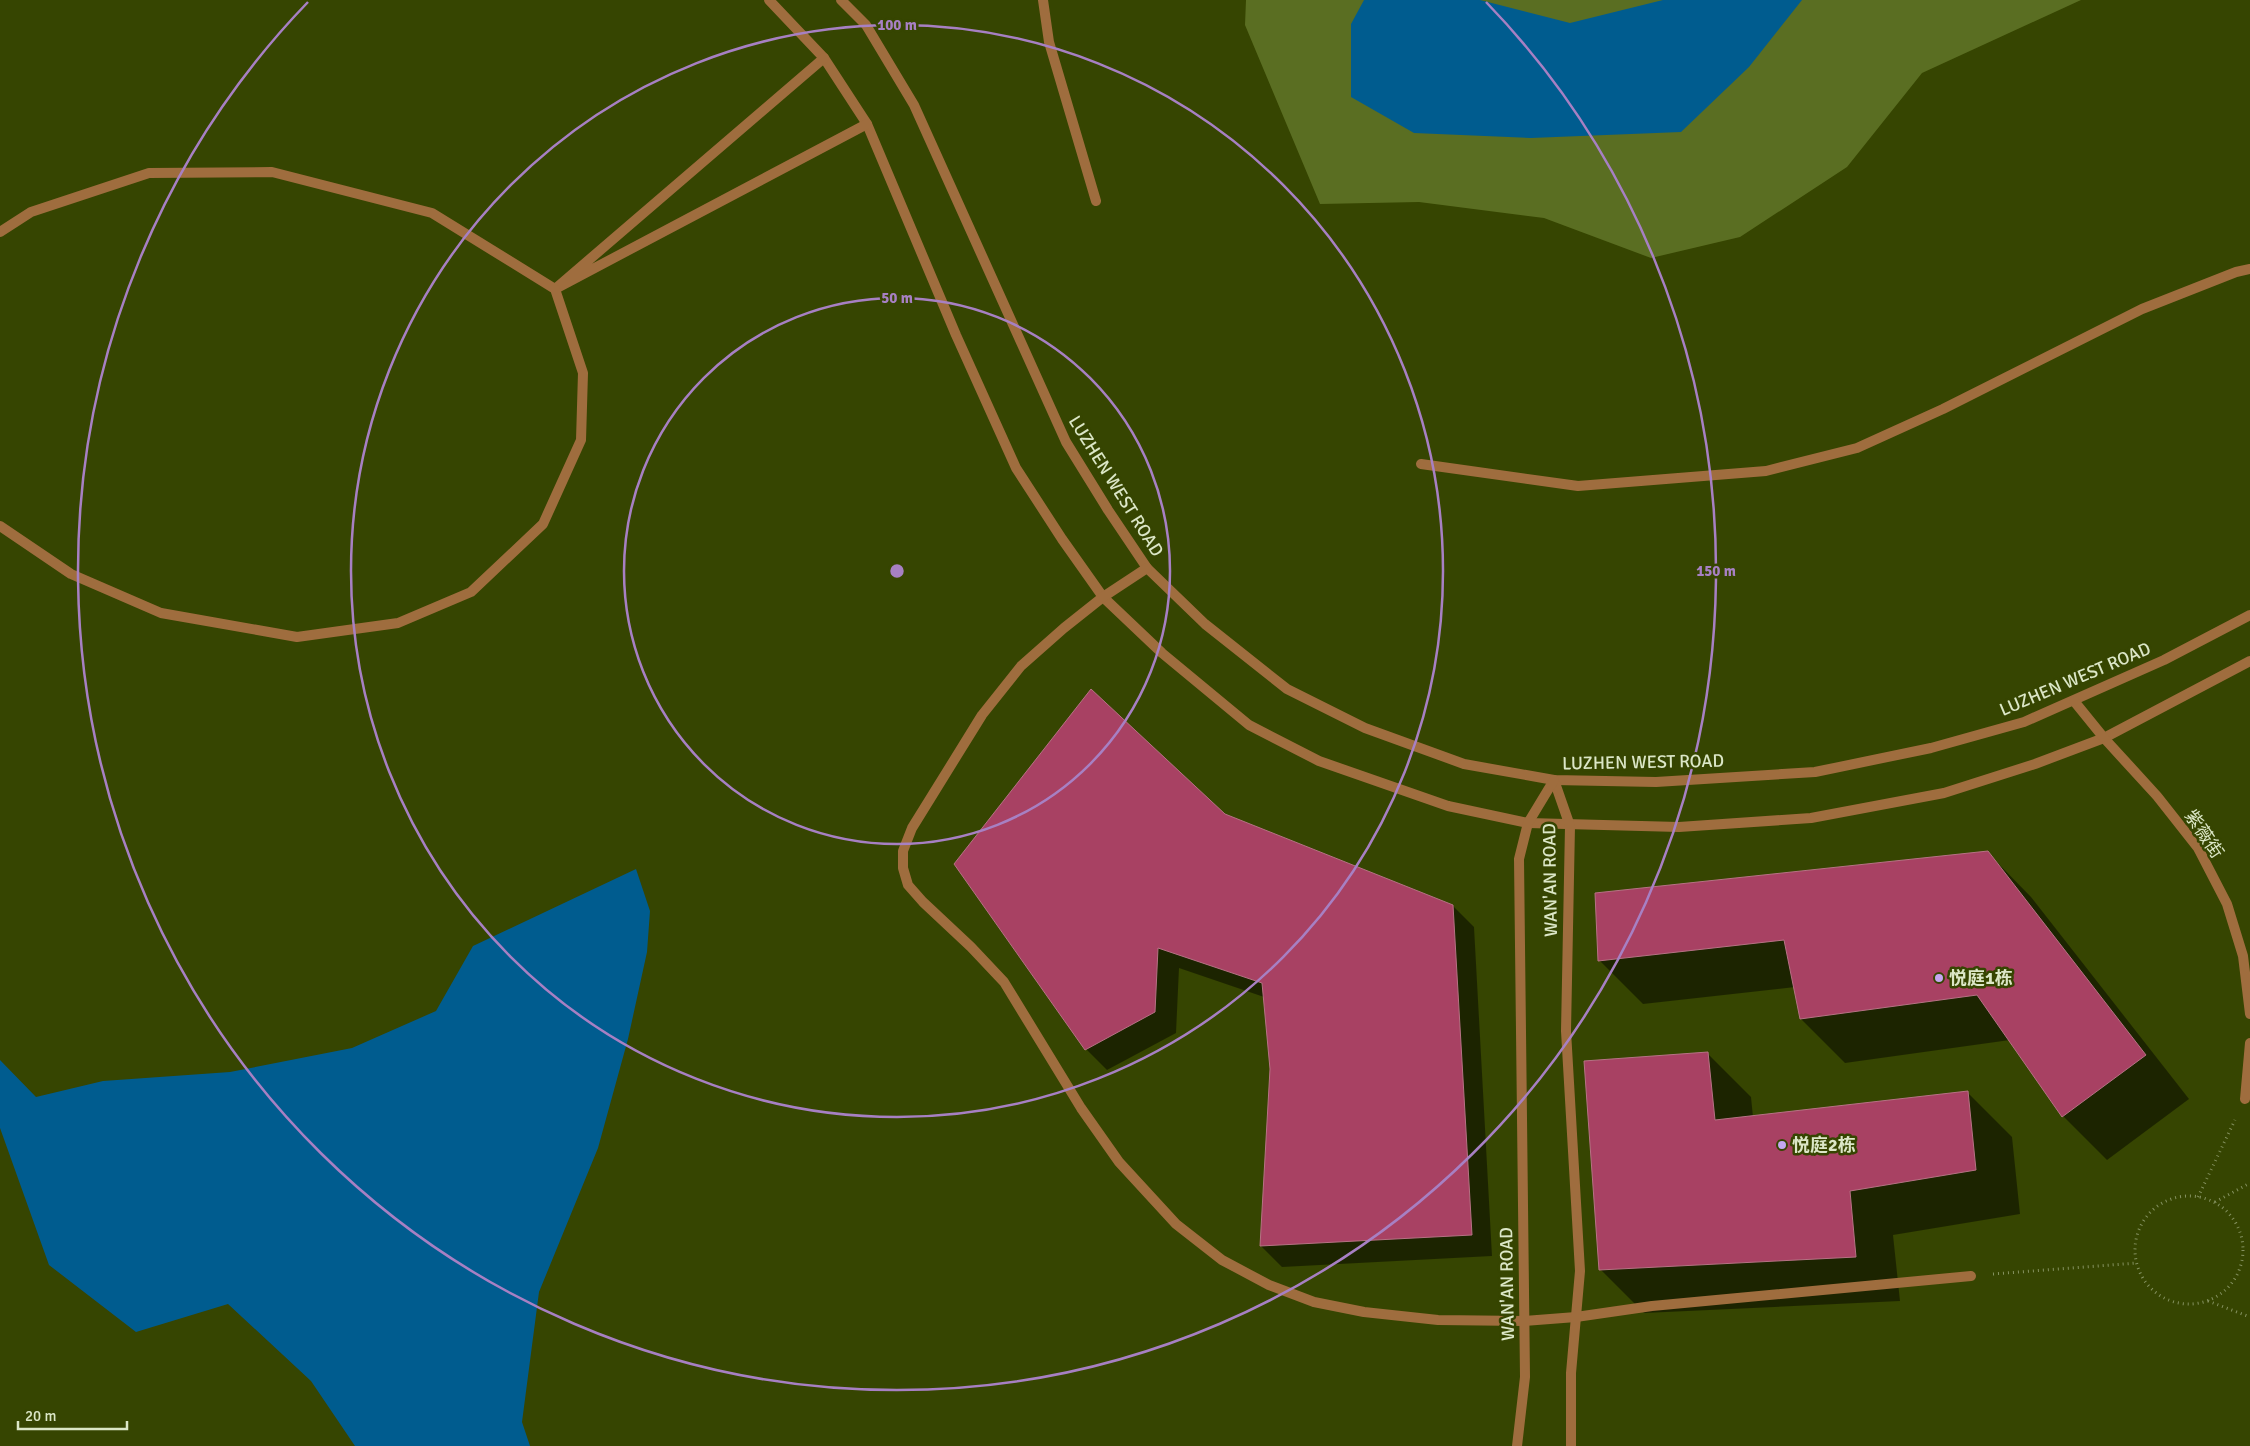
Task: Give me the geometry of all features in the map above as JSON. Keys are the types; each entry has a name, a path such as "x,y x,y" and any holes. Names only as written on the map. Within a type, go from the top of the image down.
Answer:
{"street":[{"path":"769,0 824,58 866,124 956,335 1016,468 1062,539 1103,597 1162,653 1249,726 1319,761 1448,806 1528,823 1570,826 1679,827 1810,818 1944,793 2035,764 2104,738 2250,661"},
{"name":"LUZHEN WEST ROAD","path":"842,0 866,25 914,105 1066,442 1147,568 1205,624 1287,689 1365,728 1464,764 1554,780 1656,782 1815,772 1932,748 2024,722 2164,660 2250,616"},
{"path":"1043,0 1049,42 1096,201"},
{"path":"555,289 824,58"},
{"path":"555,289 866,124"},
{"path":"0,232 31,212 149,173 272,172 432,213 555,289 583,373 581,440 543,524 471,592 398,623 298,637 161,613 71,574 0,526"},
{"path":"1421,464 1578,486 1766,472 1857,448 1943,409 2142,309 2236,272 2250,269"},
{"path":"1147,568 1103,597 1021,666 982,715 912,828 903,851 903,868 908,885 923,902 971,947 1004,982 1081,1108 1119,1162 1176,1224 1222,1260 1269,1285 1314,1302 1364,1312 1438,1320 1524,1320 1576,1316 1652,1306 1971,1276"},
{"name":"紫薇街","path":"2074,701 2104,738 2157,796 2198,848 2227,904 2243,956 2250,1014"},
{"name":"WAN'AN ROAD","path":"1516,1446 1525,1377 1519,860 1528,823 1554,780"},
{"name":"WAN'AN ROAD","path":"1554,780 1570,826 1566,1031 1580,1271 1571,1374 1571,1446"},
{"path":"2245,1099 2250,1043"}],"path":[{"path":"2198,1197 2245,1099"},
{"path":"2215,1202 2250,1183"},
{"path":"2180,1197 2198,1197 2215,1202 2229,1213 2238,1228 2243,1245 2242,1262 2235,1278 2224,1292 2208,1301 2190,1305 2172,1301 2156,1293 2144,1280 2137,1264 2135,1246 2140,1229 2150,1214 2163,1203 2180,1197"},
{"path":"1971,1276 2137,1264"},
{"path":"2208,1301 2250,1316"}],"green space":[{"path":"1246,0 2081,0 1922,73 1847,167 1740,237 1651,258 1544,218 1419,202 1320,204 1245,25"}],"water":[{"path":"1364,0 1480,0 1570,23 1663,0 1802,0 1749,67 1681,132 1531,138 1414,133 1351,97 1351,24"},
{"path":"636,869 650,911 647,952 628,1039 598,1148 539,1292 522,1422 530,1446 355,1446 311,1381 228,1304 136,1332 49,1265 0,1128 0,1060 36,1097 103,1081 230,1072 352,1048 436,1011 473,946"}],"building":[{"path":"1091,689 1225,814 1453,905 1472,1235 1260,1246 1270,1069 1262,983 1158,948 1155,1012 1085,1050 954,864"},
{"name":"悦庭1栋","path":"1988,851 2146,1055 2062,1117 1977,995 1800,1019 1784,940 1598,961 1595,893"},
{"name":"悦庭2栋","path":"1708,1052 1715,1120 1968,1091 1976,1170 1850,1191 1856,1257 1599,1270 1584,1061"}],"place":[{"name":"悦庭1栋","path":"1939,978"},
{"name":"悦庭2栋","path":"1782,1145"}]}
